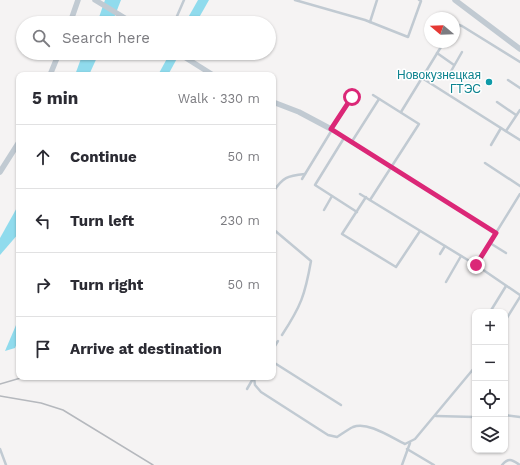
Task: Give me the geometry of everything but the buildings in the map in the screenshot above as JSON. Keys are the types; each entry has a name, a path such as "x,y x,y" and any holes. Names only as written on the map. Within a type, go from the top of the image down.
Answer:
{"street":[{"path":"72,16 78,0"},
{"path":"455,0 520,49"},
{"path":"97,1 121,16"},
{"path":"51,72 56,60"},
{"path":"189,60 208,72"},
{"path":"276,103 299,112 331,129"},
{"path":"0,172 16,147"}],"lane":[{"path":"177,16 184,0"},
{"path":"295,0 370,22 408,36 421,1 419,0"},
{"path":"370,22 377,0"},
{"path":"460,25 520,62"},
{"path":"401,112 440,48"},
{"path":"450,73 462,52"},
{"path":"437,54 454,65"},
{"path":"422,78 520,140"},
{"path":"508,80 520,88"},
{"path":"370,200 419,124 374,95"},
{"path":"302,179 331,129 352,97"},
{"path":"352,143 379,98"},
{"path":"497,102 516,115"},
{"path":"506,131 520,110"},
{"path":"491,145 501,128"},
{"path":"331,129 496,233"},
{"path":"344,138 315,185 357,212"},
{"path":"485,163 520,186"},
{"path":"276,187 280,181 289,175 305,174"},
{"path":"360,194 476,265 520,296 508,316"},
{"path":"476,265 520,194"},
{"path":"324,210 332,196"},
{"path":"366,198 342,234 396,267 420,231"},
{"path":"276,232 311,261 304,298 282,335"},
{"path":"490,243 506,253"},
{"path":"440,254 445,246"},
{"path":"446,282 461,256"},
{"path":"492,309 506,286"},
{"path":"276,364 341,404"},
{"path":"402,465 410,443 435,416 472,371"},
{"path":"247,389 253,380"},
{"path":"254,380 255,385 261,392 328,435 337,437 353,427 361,426 368,427 405,444 410,443"},
{"path":"508,415 520,417"},
{"path":"435,416 472,417"},
{"path":"0,448 6,465"},
{"path":"407,449 434,465"},
{"path":"502,465 505,461 511,459 520,465"}],"water":[{"path":"105,0 121,0 115,16 99,16"},
{"path":"198,0 209,0 200,16 189,16"},
{"path":"80,60 96,60 90,72 76,72"},
{"path":"166,60 176,60 170,72 160,72"},
{"path":"16,209 16,236 0,255 0,238"},
{"path":"16,325 15,348 5,351"}],"railway":[{"path":"0,384 16,379"},
{"path":"0,396 41,403 63,410 153,465"}],"place":[{"name":"Новокузнецкая ГТЭС","path":"489,82"}],"route":[{"path":"352,97 331,129 496,233 476,265"}]}
